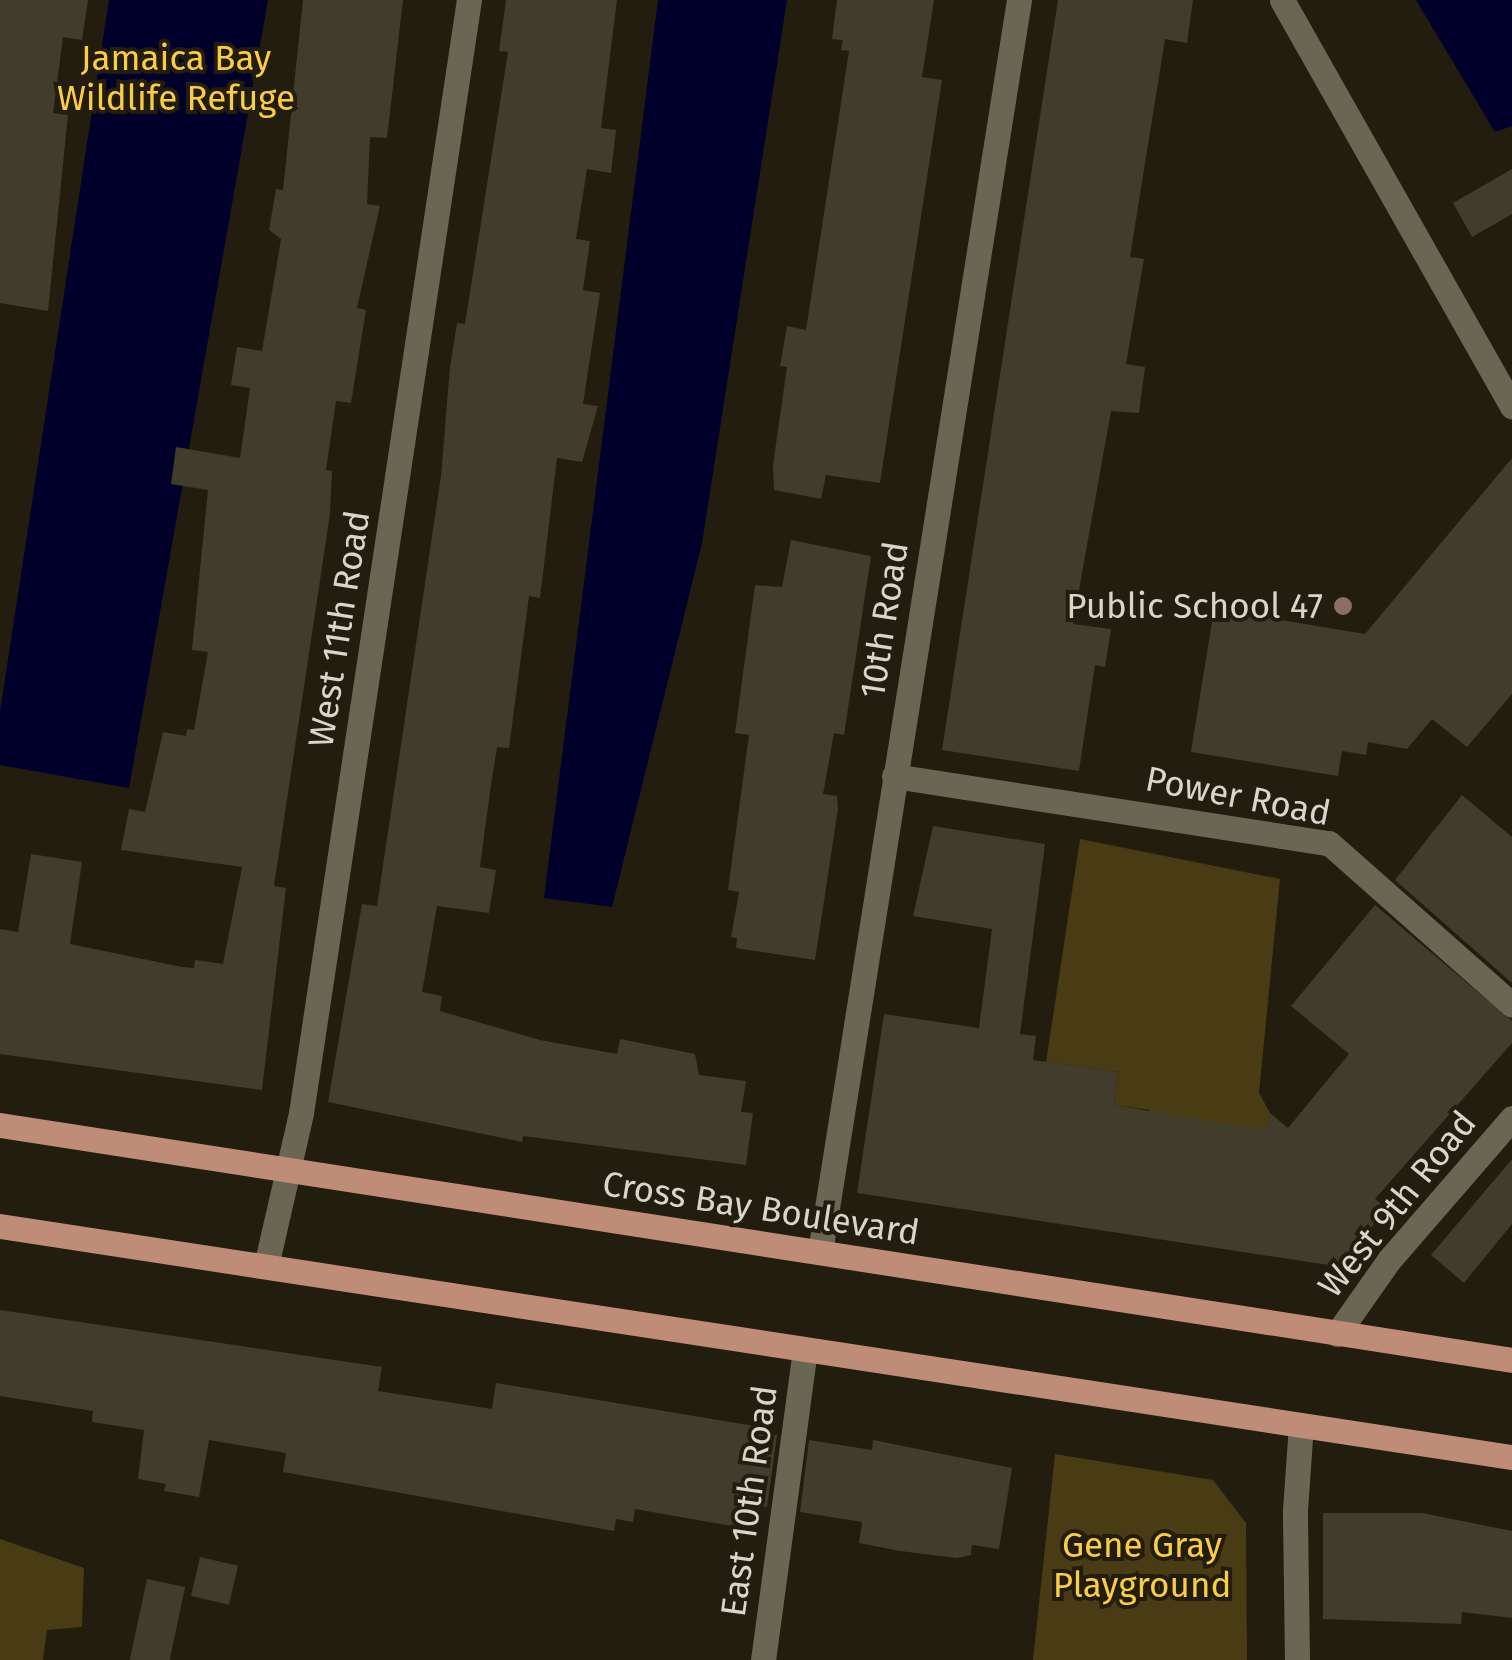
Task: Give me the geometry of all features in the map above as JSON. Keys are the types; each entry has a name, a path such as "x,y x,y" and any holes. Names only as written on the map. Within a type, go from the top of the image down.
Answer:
{"main road":[{"name":"Cross Bay Boulevard","path":"0,1125 1512,1360"},
{"path":"0,1226 1512,1456"}],"street":[{"name":"West 11th Road","path":"266,1266 288,1170 469,0"},
{"name":"10th Road","path":"820,1252 1019,0"},
{"path":"1282,0 1512,407"},
{"name":"Power Road","path":"894,776 1330,843 1512,1005"},
{"name":"West 9th Road","path":"1337,1334 1389,1260 1512,1118"},
{"name":"East 10th Road","path":"764,1660 805,1351"},
{"path":"1297,1660 1294,1510 1301,1425"}],"green space":[{"path":"1080,839 1280,879 1259,1093 1270,1113 1267,1131 1146,1133 1150,1110 1114,1105 1118,1072 1046,1062"},
{"name":"Gene Gray Playground","path":"1055,1454 1213,1480 1246,1523 1247,1660 1033,1660"},
{"path":"0,1539 84,1568 82,1627 47,1630 43,1660 0,1660"}],"water":[{"name":"Jamaica Bay Wildlife Refuge","path":"109,0 268,0 129,788 0,765 0,712"},
{"path":"658,0 787,0 702,543 612,907 544,898"},
{"path":"1416,0 1512,0 1512,126 1495,132"}],"building":[{"path":"0,0 88,0 82,40 63,37 53,113 68,115 48,311 0,303"},
{"path":"303,0 403,0 387,138 370,137 367,204 380,206 357,308 366,310 351,403 336,401 326,470 332,471 330,514 274,886 286,888 262,1090 0,1054 0,929 18,932 31,854 82,862 70,944 182,967 194,968 195,960 223,964 242,867 121,850 129,809 145,812 163,732 186,736 187,729 194,730 208,652 192,650 208,490 171,484 176,447 240,458 250,388 231,385 237,347 262,351 281,239 269,230 276,189 283,190"},
{"path":"506,0 617,0 601,128 616,130 611,173 587,169 576,239 590,241 583,290 600,293 583,404 598,406 582,462 557,458 540,598 529,596 509,748 497,747 490,792 480,867 496,870 489,913 437,906 422,992 442,996 440,1011 540,1040 617,1054 620,1039 695,1054 699,1075 746,1081 741,1112 753,1113 746,1165 523,1136 522,1142 328,1102 362,904 377,906 441,476 450,367 457,323 465,324 508,52 499,51"},
{"path":"837,0 934,0 922,77 942,80 880,483 826,475 821,499 774,490 773,465 787,367 780,366 787,326 806,330 849,51 841,50 843,40 832,39"},
{"path":"1058,0 1193,0 1187,43 1165,39 1130,257 1144,259 1126,364 1145,367 1139,413 1111,411 1073,624 1111,629 1105,667 1095,665 1079,771 942,750"},
{"path":"1512,169 1512,214 1472,237 1453,203"},
{"name":"Public School 47","path":"1512,458 1512,694 1467,747 1432,719 1407,749 1368,742 1366,755 1342,751 1338,776 1191,752 1214,609 1365,634"},
{"path":"791,540 871,556 844,735 834,733 823,794 837,796 838,809 815,960 736,948 737,938 731,937 739,892 728,890 749,735 735,733 755,585 782,587"},
{"path":"1462,795 1512,837 1512,983 1395,880"},
{"path":"933,826 1045,844 1020,1034 1036,1036 1033,1060 1118,1072 1114,1105 1267,1131 1270,1113 1288,1128 1349,1054 1291,1006 1375,905 1512,1021 1512,1043 1375,1199 1388,1209 1335,1266 857,1193 884,1014 979,1028 992,929 913,916"},
{"path":"1512,1159 1512,1224 1464,1283 1431,1255"},
{"path":"0,1310 382,1367 378,1391 492,1409 496,1383 760,1427 760,1432 777,1435 767,1507 747,1504 743,1528 635,1509 633,1522 616,1519 614,1531 283,1472 286,1453 209,1440 199,1497 164,1491 166,1484 138,1479 144,1430 92,1422 93,1411 0,1396"},
{"path":"809,1440 872,1450 873,1440 1012,1468 999,1549 972,1545 971,1555 957,1558 900,1551 859,1543 862,1522 800,1512"},
{"path":"1323,1513 1422,1513 1512,1531 1512,1618 1462,1612 1461,1624 1323,1619"},
{"path":"200,1557 238,1566 229,1605 191,1596"},
{"path":"147,1579 185,1587 170,1660 130,1660"}],"place":[{"name":"Public School 47","path":"1343,606"}]}
